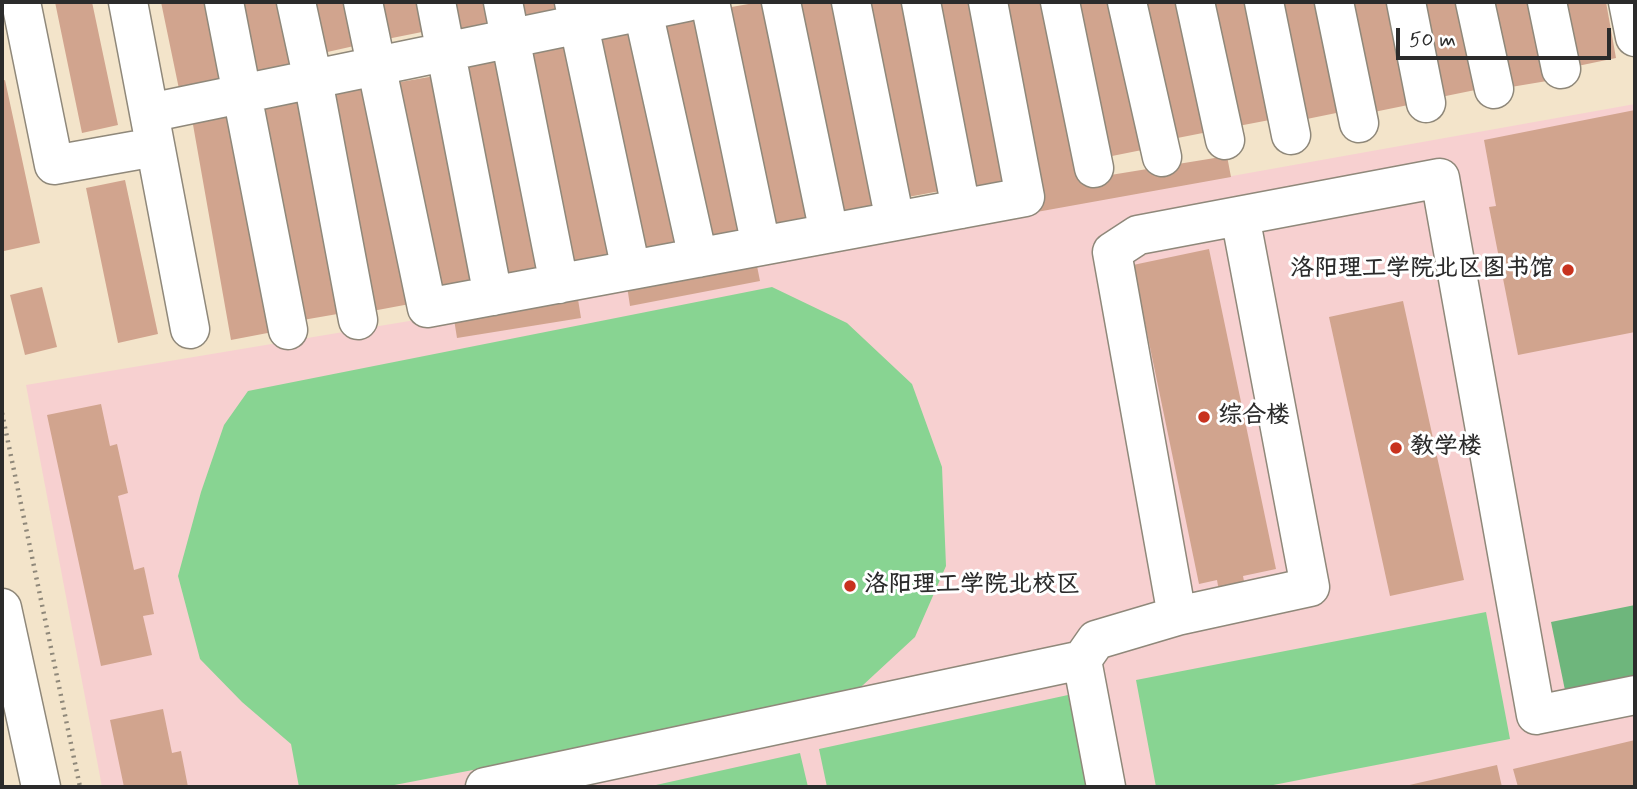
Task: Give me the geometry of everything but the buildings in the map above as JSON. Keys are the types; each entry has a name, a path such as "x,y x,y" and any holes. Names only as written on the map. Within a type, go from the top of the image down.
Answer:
{"street":[{"path":"128,2 190,329"},
{"path":"224,2 288,330"},
{"path":"296,2 358,320"},
{"path":"363,2 427,308 1026,197 988,2"},
{"path":"436,2 493,296"},
{"path":"503,2 559,284"},
{"path":"17,27 54,165 242,94 510,38 576,13 687,2"},
{"path":"710,2 761,246"},
{"path":"781,2 829,233"},
{"path":"851,2 895,221"},
{"path":"922,2 961,209"},
{"path":"1060,2 1094,168"},
{"path":"1127,2 1162,156"},
{"path":"1195,2 1225,140"},
{"path":"1264,2 1291,135"},
{"path":"1334,2 1359,123"},
{"path":"1406,2 1426,103"},
{"path":"1475,2 1494,89"},
{"path":"1547,2 1561,69"},
{"path":"1628,2 1635,37"},
{"path":"642,6 698,258"},
{"path":"576,13 631,270"},
{"path":"1177,616 1112,252 1138,235 1440,178 1536,715 1635,695"},
{"path":"485,787 1082,660 1096,640 1177,616 1310,587 1240,216"},
{"path":"4,626 41,787"},
{"path":"1082,660 1106,787"}],"path":[{"path":"2,413 80,787"}],"shaded area":[{"name":"洛阳理工学院北校区","path":"1635,104 1635,787 102,787 26,385 577,293"}],"green space":[{"path":"772,287 847,323 912,384 942,467 946,566 915,637 849,698 384,787 299,787 291,744 242,702 200,659 178,576 201,492 224,425 248,391"},
{"path":"1635,605 1635,686 1567,700 1551,622"},
{"path":"1486,612 1510,739 1263,787 1156,787 1136,680"},
{"path":"1068,695 1088,787 827,787 819,749"},
{"path":"800,753 808,787 647,787"}],"place":[{"name":"洛阳理工学院北区图书馆","path":"1568,270"},
{"name":"综合楼","path":"1204,417"},
{"name":"教学楼","path":"1396,448"},
{"name":"洛阳理工学院北校区","path":"850,586"}]}
